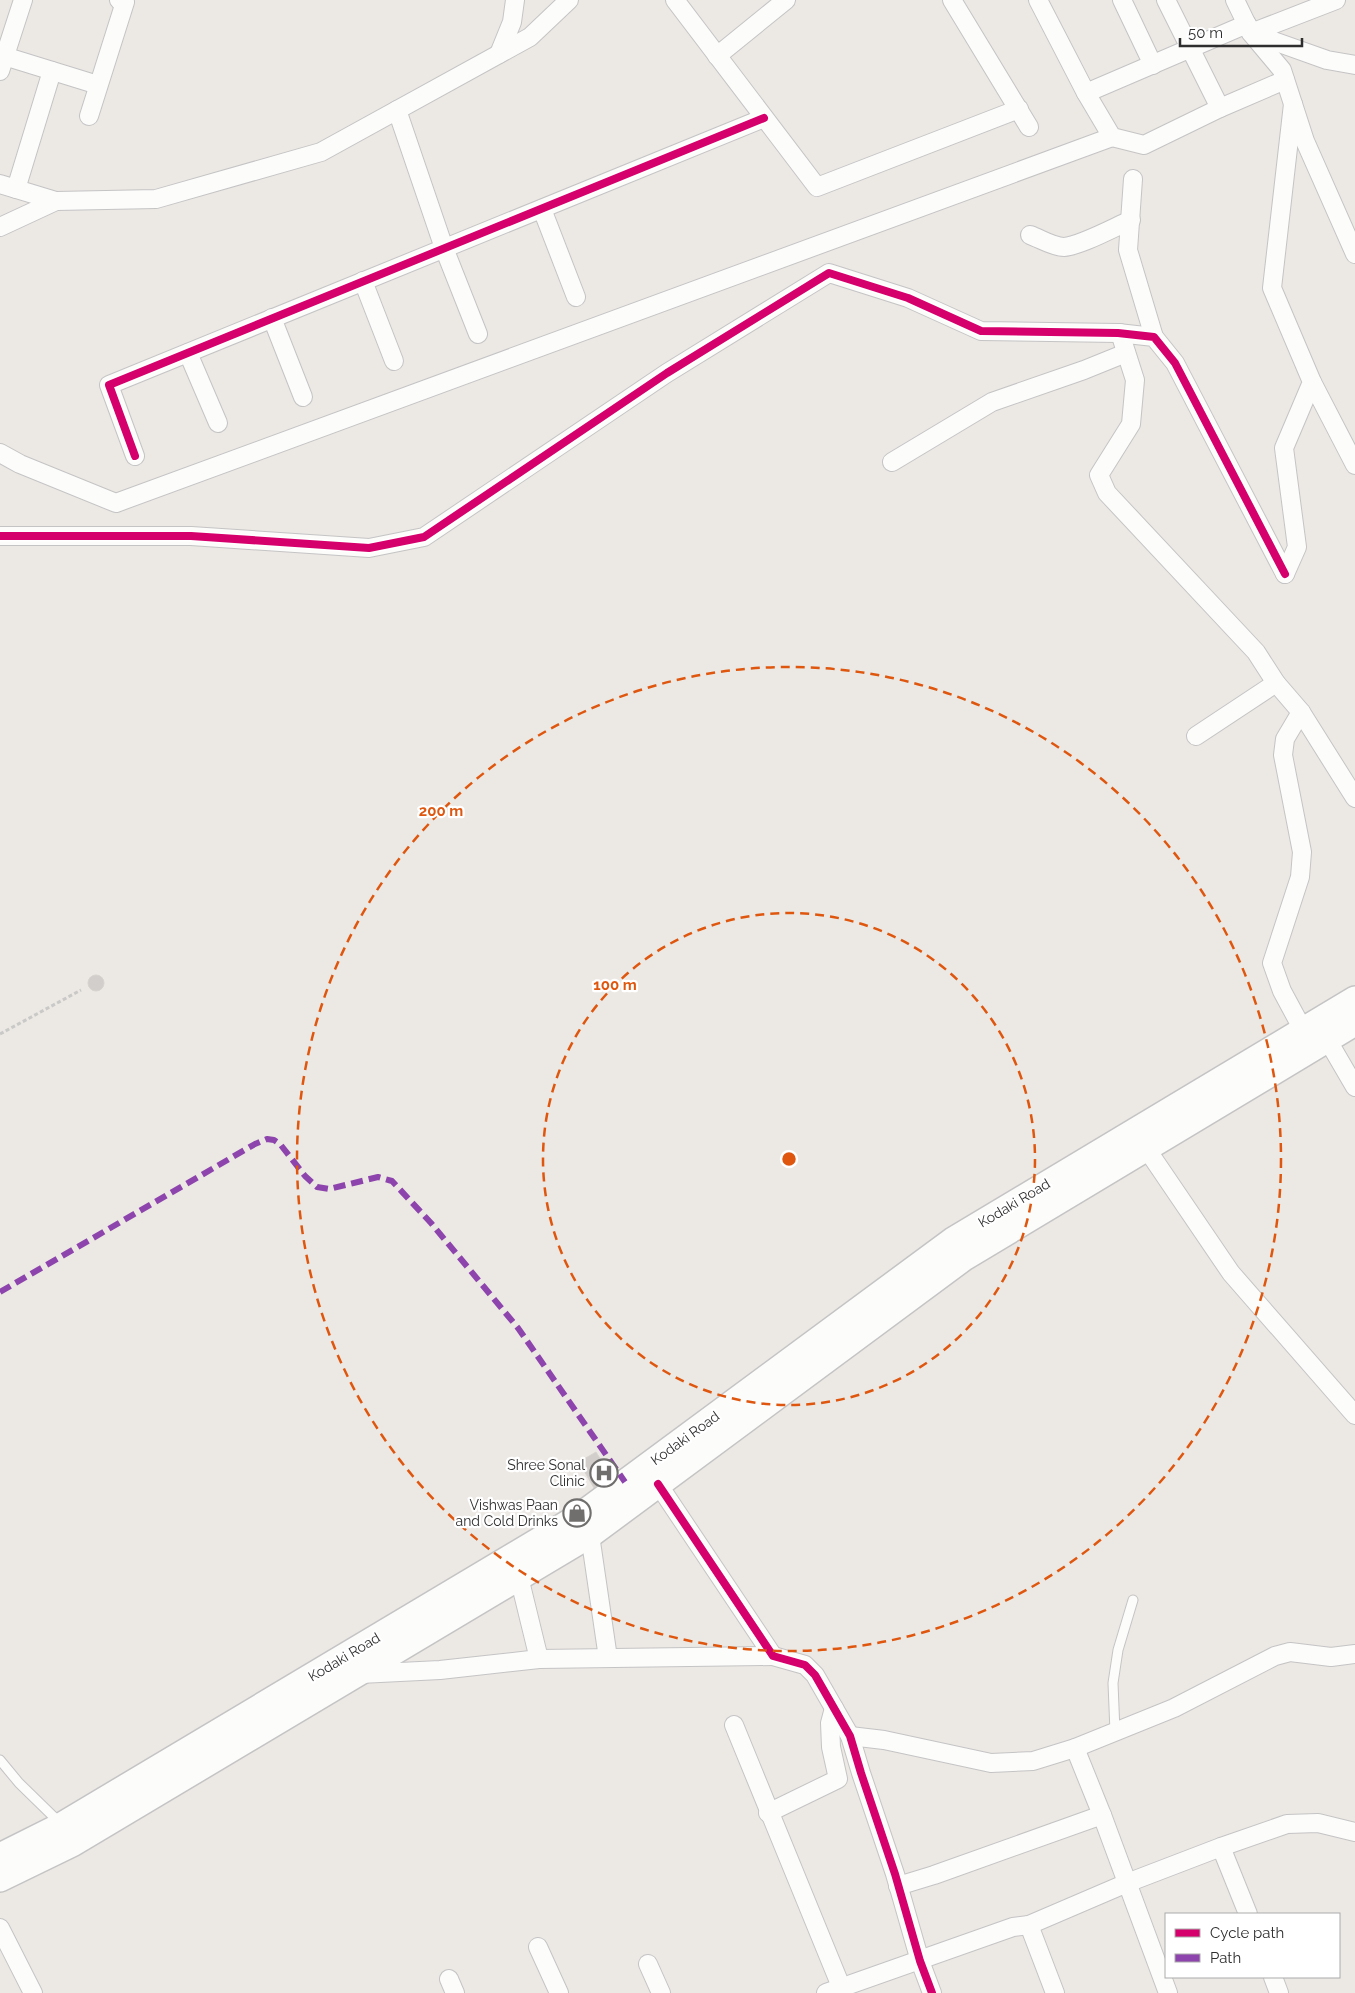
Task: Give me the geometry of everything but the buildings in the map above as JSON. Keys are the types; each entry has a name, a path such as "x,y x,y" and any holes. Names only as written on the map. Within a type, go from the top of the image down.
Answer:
{"main road":[{"name":"Kodaki Road","path":"0,1856 62,1825 578,1517 953,1240 1355,999"},
{"name":"Kodaki Road","path":"0,1879 72,1844 590,1535 964,1258 1355,1023"}],"street":[{"path":"22,0 2,64 52,71 98,85"},
{"path":"88,116 125,2 119,0"},
{"path":"499,54 512,22 515,0"},
{"path":"52,71 8,187 56,201 156,199 321,152 530,37 569,0"},
{"path":"675,0 816,187 1019,109"},
{"path":"717,56 786,0"},
{"path":"952,0 1029,128"},
{"path":"1038,0 1086,93 1112,138"},
{"path":"1122,0 1153,65"},
{"path":"1166,0 1220,108"},
{"path":"1235,0 1249,29 1282,70 1305,141 1355,254"},
{"path":"1086,93 1190,48 1336,0"},
{"path":"1249,29 1327,60 1355,65"},
{"path":"0,453 20,464 116,503 1112,138 1144,145 1220,108 1285,80"},
{"path":"1293,104 1272,288 1312,382 1355,465"},
{"path":"397,110 444,248 478,334"},
{"path":"135,456 109,385 764,118"},
{"path":"1133,179 1128,250 1154,337 1174,363 1285,574 1296,547 1284,448 1312,382"},
{"path":"0,226 56,201"},
{"path":"542,209 576,297"},
{"path":"1030,235 1065,247 1131,220"},
{"path":"0,536 191,536 369,548 424,538 667,373 829,273 908,298 981,332 1120,333 1154,337"},
{"path":"363,281 394,361"},
{"path":"272,318 303,397"},
{"path":"1120,333 1135,380 1131,424 1099,475 1101,483 1107,493 1256,652 1276,683 1301,712 1355,798"},
{"path":"188,352 218,422"},
{"path":"892,462 992,402 1126,353"},
{"path":"1196,736 1276,683"},
{"path":"1301,712 1286,739 1283,755 1302,852 1300,877 1272,963 1282,991 1303,1030"},
{"path":"1327,1040 1355,1087"},
{"path":"1146,1148 1232,1273 1355,1415"},
{"path":"658,1484 773,1656"},
{"path":"590,1535 608,1658"},
{"path":"519,1577 539,1659"},
{"path":"850,1736 884,1740 991,1763 1033,1761 1075,1748 1174,1708 1274,1656 1290,1652 1331,1657 1355,1654"},
{"path":"356,1674 423,1671 539,1659 773,1656 805,1665 815,1675 850,1736 920,1961 932,1993"},
{"path":"768,1813 838,1779 831,1747 830,1723 834,1708"},
{"path":"734,1725 760,1787 834,1991 1013,1927 1029,1925 1127,1883 1286,1824 1318,1823 1355,1832"},
{"path":"1075,1748 1168,1993"},
{"path":"898,1886 1102,1815"},
{"path":"1221,1847 1248,1913"},
{"path":"1029,1925 1055,1993"},
{"path":"0,1928 33,1993"},
{"path":"538,1947 559,1993"},
{"path":"648,1964 661,1993"},
{"path":"1273,1978 1279,1993"}],"lane":[{"path":"1115,1732 1113,1683 1118,1650 1132,1600"},
{"path":"0,1760 19,1783 62,1825"}],"path":[{"path":"0,1034 81,990"}],"marked path":[{"path":"0,1292 255,1144 267,1139 274,1140 280,1144 305,1176 317,1187 329,1189 378,1177 392,1181 431,1223 518,1328 625,1482"}],"cycle path":[{"path":"135,456 109,385 764,118"},
{"path":"0,536 191,536 369,548 424,537 667,373 829,273 908,298 981,331 1118,333 1154,337 1175,363 1285,574"},
{"path":"658,1484 773,1656 805,1665 815,1675 850,1736 895,1874 920,1961 932,1993"}],"place":[{"name":"Shree Sonal Clinic","path":"604,1473"},
{"name":"Vishwas Paan and Cold Drinks","path":"577,1513"}]}
